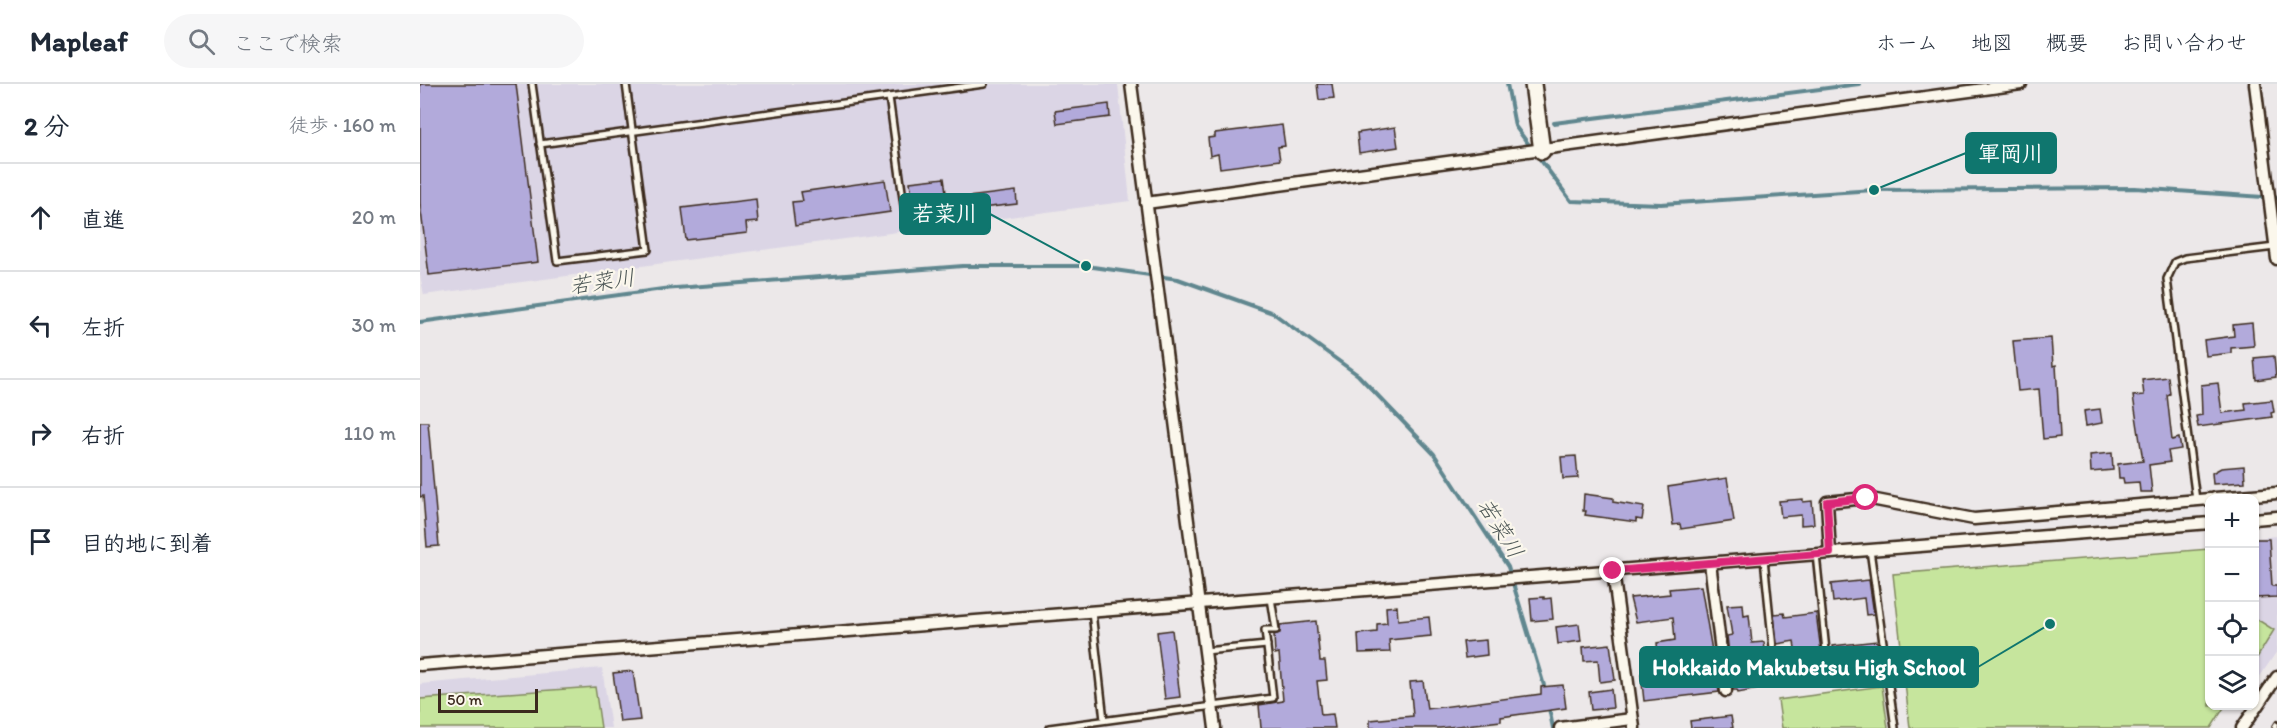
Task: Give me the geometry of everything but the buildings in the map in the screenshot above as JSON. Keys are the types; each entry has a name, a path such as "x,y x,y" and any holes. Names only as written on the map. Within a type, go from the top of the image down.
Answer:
{"street":[{"path":"1131,84 1215,728"},
{"path":"1533,84 1542,151"},
{"path":"1146,203 1542,151 2020,84"},
{"path":"2255,84 2277,259"},
{"path":"2259,494 2277,493"},
{"path":"1830,553 1827,502 1866,498 1974,519 2205,499"},
{"path":"2259,519 2277,518"},
{"path":"420,665 2205,523"},
{"path":"1710,563 1726,691"},
{"path":"1560,728 1633,723 1613,571"},
{"path":"2242,728 2277,677"}],"lane":[{"path":"532,84 557,261 648,250 626,84"},
{"path":"540,144 984,84"},
{"path":"889,97 905,213"},
{"path":"2196,500 2167,279 2175,262 2185,258 2276,246"},
{"path":"1870,550 1895,728"},
{"path":"1816,554 1828,670 1887,664"},
{"path":"1764,559 1776,678"},
{"path":"1049,728 1273,698 1265,630 1276,630 1271,597"},
{"path":"1092,611 1104,720"},
{"path":"1205,651 1267,645"}],"shaded area":[{"path":"420,84 1118,84 1130,201 424,295 420,275"},
{"path":"2277,536 2277,651 2259,678 2259,548 2259,538"},
{"path":"602,668 611,728 420,728 420,684"}],"green space":[{"path":"2205,549 2205,710 2222,710 2211,728 1910,728 1893,574"},
{"path":"2259,621 2274,630 2259,654"},
{"path":"1882,686 1888,728 1782,728 1778,700"},
{"path":"595,687 601,728 420,728 420,699"}],"waterway":[{"path":"1507,84 1515,126 1532,149"},
{"path":"1554,123 1859,84"},
{"path":"1537,155 1571,201 1661,204 1874,190 2135,188 2277,198"},
{"name":"若菜川","path":"420,322 663,289 963,266 1086,266 1178,279 1273,313 1358,375 1434,454 1508,567 1546,692"},
{"name":"若菜川","path":"1549,708 1553,728"}],"railway":[{"path":"2274,728 2277,723"}],"place":[{"name":"軍岡川","path":"1874,190"},
{"name":"若菜川","path":"1086,266"},
{"name":"Hokkaido Makubetsu High School","path":"2050,624"}],"route":[{"path":"1613,571 1830,553 1827,502 1866,498"}]}
